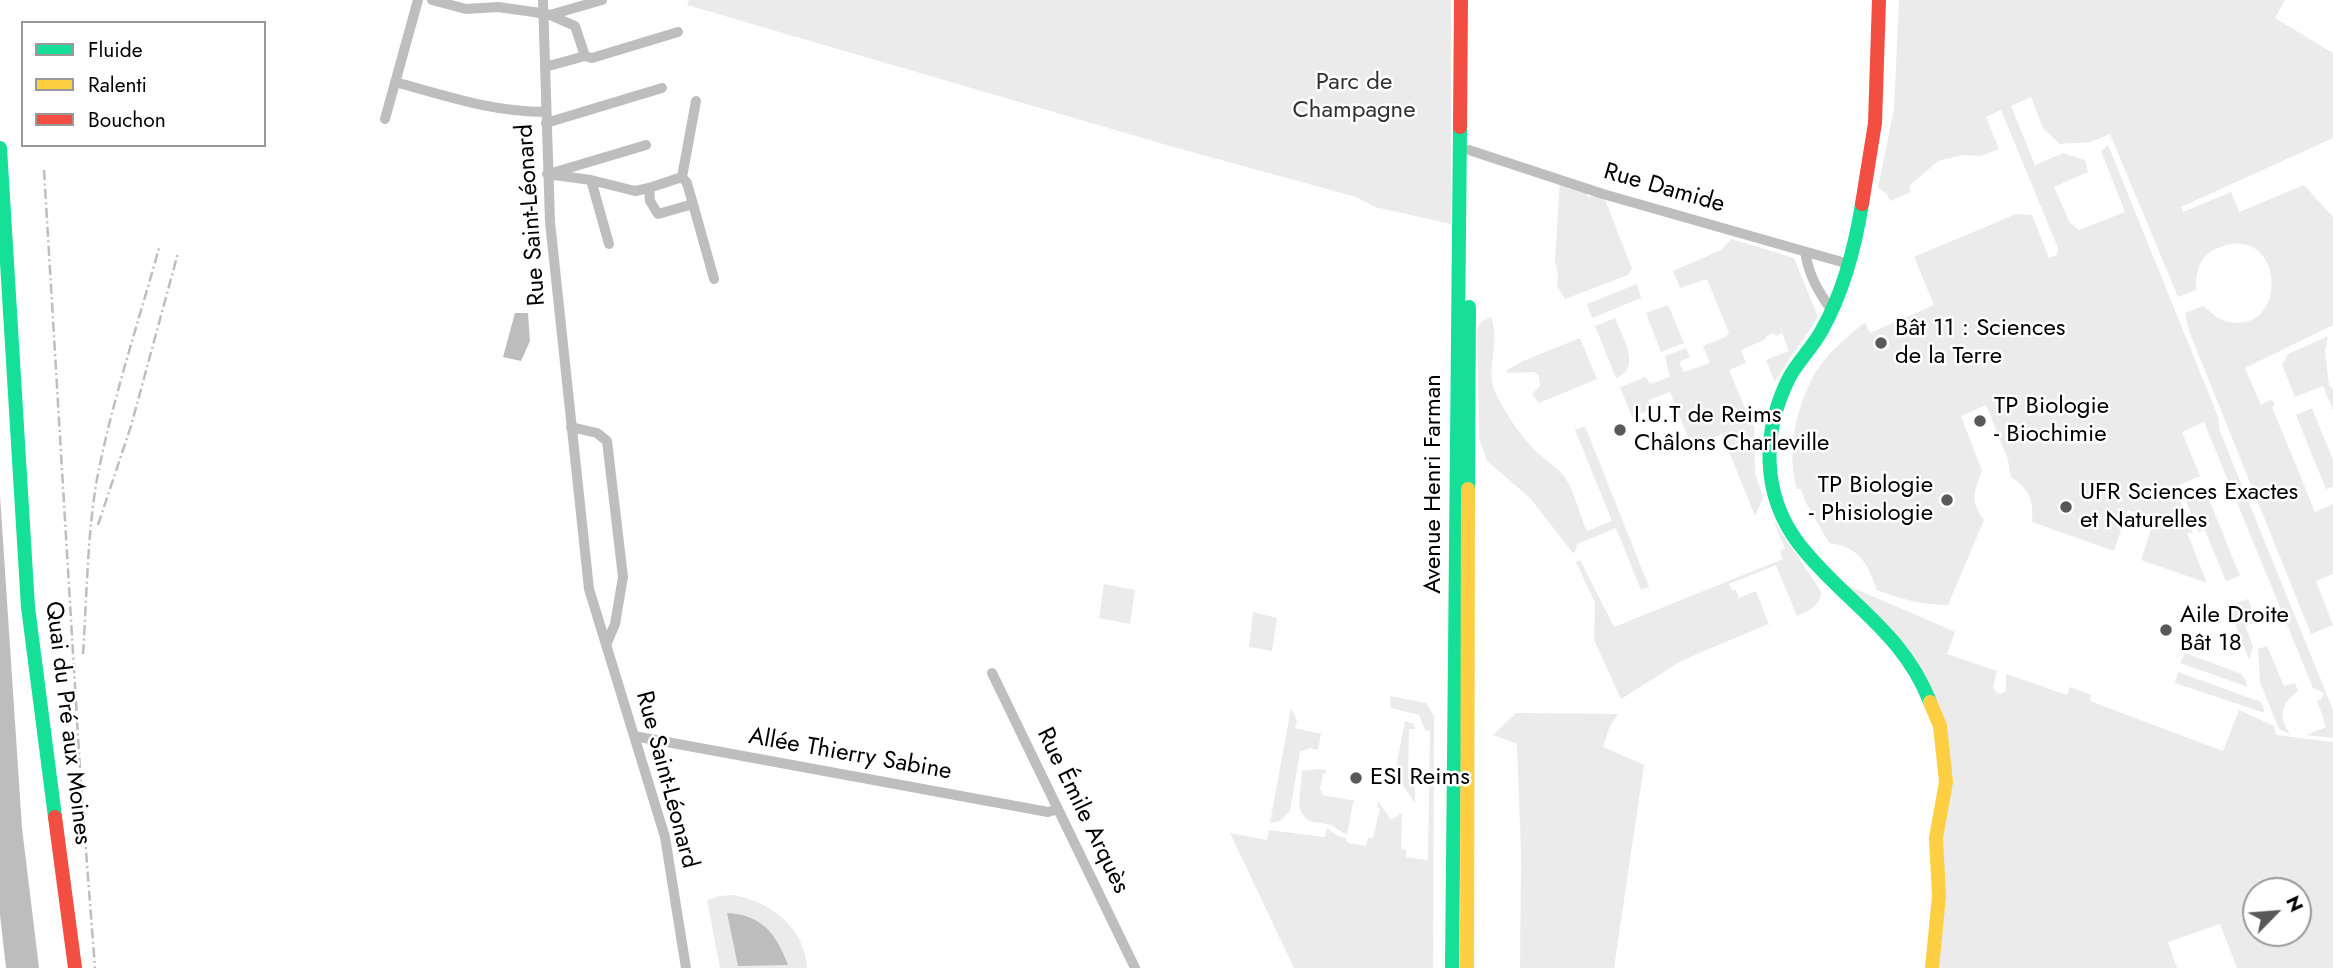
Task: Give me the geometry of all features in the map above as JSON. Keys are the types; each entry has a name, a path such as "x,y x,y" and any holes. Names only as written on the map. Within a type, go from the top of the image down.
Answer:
{"main road":[{"name":"Avenue Henri Farman","path":"1452,968 1461,0"},
{"name":"Avenue Henri Farman","path":"1467,968 1470,0"},
{"path":"1879,0 1875,123 1860,219 1849,264 1832,311 1822,331 1790,377 1776,411 1769,439 1770,474 1783,517 1798,541 1828,577 1901,648 1924,686 1940,726 1946,782 1936,838 1939,896 1932,968"},
{"name":"Quai du Pré aux Moines","path":"0,148 28,607 75,968"}],"street":[{"path":"385,119 418,0"},
{"path":"432,0 466,9 498,7 547,15 575,26 585,56"},
{"name":"Rue Saint-Léonard","path":"543,0 547,15 545,67 550,222 589,589 665,837 686,968"},
{"path":"547,15 602,0"},
{"path":"545,67 585,56 592,58 678,32"},
{"path":"395,82 477,106 515,112 546,112"},
{"path":"546,123 662,88"},
{"path":"682,177 696,101"},
{"path":"547,174 646,145"},
{"name":"Rue Damide","path":"1469,150 1603,194 1849,264"},
{"path":"547,174 592,180 635,191 682,177"},
{"path":"682,177 687,183 715,279"},
{"path":"592,180 609,244"},
{"path":"649,188 650,201 658,214 693,204"},
{"path":"1805,252 1808,271 1815,288 1832,311"},
{"path":"571,427 597,433 607,441 623,577 615,624 606,645"},
{"name":"Rue Émile Arquès","path":"992,673 1135,968"},
{"name":"Allée Thierry Sabine","path":"634,736 1048,812 1058,809"}],"green space":[{"name":"Parc de Champagne","path":"689,0 1451,0 1451,224 1375,207 1356,197 1170,146 687,5"},
{"path":"1899,0 2285,0 2275,18 2333,53 2333,138 2181,207 2183,212 2231,192 2239,212 2304,185 2333,217 2333,325 2245,368 2261,405 2272,399 2275,405 2272,407 2315,512 2333,504 2333,574 2316,581 2333,625 2311,634 2189,331 2185,313 2203,306 2222,320 2247,322 2262,313 2270,298 2272,280 2267,262 2256,249 2239,244 2216,249 2205,256 2199,266 2196,290 2178,297 2110,134 2091,142 2060,144 2043,128 2031,97 2011,106 2035,165 2063,153 2085,160 2088,172 2054,187 2070,223 2079,230 2125,212 2101,151 2108,145 2333,710 2333,738 2306,735 2326,727 2317,700 2320,701 2324,693 2313,688 2204,422 2182,432 2200,476 2175,487 2193,533 2187,533 2207,583 2141,560 2154,520 2128,510 2114,551 2032,522 2029,496 2011,477 2008,460 1986,405 1961,416 1982,471 1974,496 1976,507 1984,520 1948,605 1912,601 1877,590 1861,558 1848,548 1829,543 1801,489 1797,489 1793,445 1798,415 1808,386 1825,359 1865,322 1870,333 1934,305 1914,257 2016,214 2032,215 2049,258 2057,255 2058,248 2001,110 1986,117 1999,149 1980,156 1962,155 1938,161 1909,186 1911,192 1890,201 1887,194 1878,188 1894,109"},
{"path":"1560,179 1585,188 1588,197 1603,194 1632,269 1628,275 1565,299 1557,286 1555,261"},
{"path":"1731,239 1794,258 1818,317 1775,382 1766,360 1789,351 1782,333 1766,336 1766,339 1741,350 1746,363 1729,370 1754,425 1755,473 1763,498 1755,516 1722,434 1692,447 1670,392 1648,400 1652,409 1632,417 1620,387 1646,377 1650,384 1670,377 1665,356 1686,348 1690,357 1679,362 1684,372 1710,363 1703,346 1726,337 1729,333 1707,279 1680,288 1673,271 1721,250"},
{"path":"1637,284 1641,298 1592,318 1587,304"},
{"path":"1668,305 1684,343 1661,352 1646,313"},
{"path":"1491,317 1494,327 1492,384 1504,409 1526,440 1564,476 1587,531 1612,521 1575,430 1585,426 1649,587 1641,590 1616,528 1577,544 1573,553 1530,498 1487,461 1479,438 1477,330 1481,322"},
{"path":"1615,318 1626,343 1629,360 1624,373 1616,378 1595,326"},
{"path":"2328,336 2325,351 2329,385 2333,389 2333,410 2323,386 2295,397 2282,365 2288,354"},
{"path":"1580,338 1597,379 1539,403 1532,394 1540,386 1539,376 1534,372 1507,373 1507,370 1523,361"},
{"path":"2312,408 2333,460 2333,487 2326,489 2296,415"},
{"path":"2204,487 2240,576 2226,581 2204,528 2199,533 2185,499"},
{"path":"1773,520 1821,591 1817,604 1797,616 1776,565 1729,584 1732,590 1736,590 1739,598 1756,591 1771,630 1768,624 1681,661 1621,699 1594,640 1595,603 1576,562 1580,560 1614,627 1783,559 1780,551 1785,548"},
{"path":"1828,577 1955,632 1947,654 1997,671 1993,687 2000,694 2006,691 2006,674 2067,695 2070,687 2091,695 2090,701 2223,751 2239,710 2274,726 2276,735 2333,742 2333,968 2237,968 2220,924 2168,942 2177,968 1939,968 1939,896 1945,766 1919,678"},
{"path":"1104,584 1135,590 1130,624 1099,618"},
{"path":"2248,599 2257,622 2245,626 2253,646 2249,660 2228,606"},
{"path":"1253,612 1277,618 1272,651 1249,647"},
{"path":"2267,646 2284,686 2295,683 2298,691 2288,700 2283,711 2284,722 2290,734 2279,729 2260,682 2258,649"},
{"path":"2185,653 2242,674 2248,687 2180,663"},
{"path":"2178,672 2261,702 2265,713 2175,683"},
{"path":"1390,696 1426,703 1434,716 1433,968 1294,968 1230,833 1267,840 1269,830 1325,837 1327,828 1346,838 1348,843 1366,846 1368,838 1373,838 1380,808 1377,807 1378,801 1391,820 1402,813 1401,849 1406,850 1406,857 1428,860 1430,731 1425,730 1419,715 1391,708"},
{"path":"1291,708 1297,720 1295,728 1321,734 1318,750 1310,748 1300,752 1290,811 1280,821 1270,823"},
{"path":"1516,713 1618,714 1609,728 1603,747 1644,765 1614,968 1520,968 1521,854 1517,744 1493,735"},
{"path":"1405,721 1414,724 1415,729 1409,729 1408,778 1415,779 1415,803 1395,774"},
{"path":"1326,770 1320,789 1322,795 1356,801 1353,803 1347,835 1331,825 1309,821 1302,814 1299,805 1302,771"},
{"path":"734,895 772,910 793,929 805,953 807,968 720,968 707,900"}],"shaded area":[{"path":"515,313 528,313 530,341 521,361 503,357"},
{"path":"0,495 22,828 39,968 6,968 0,915"},
{"path":"727,913 750,917 759,922 773,935 788,965 738,966"}],"railway":[{"path":"44,170 81,786 95,968"},
{"path":"83,654 89,544 97,479 118,392 159,248"},
{"path":"98,525 131,426 178,253"}],"traffic: fast":[{"path":"1452,968 1460,127"},
{"path":"0,148 28,607 55,817"},
{"path":"1862,204 1852,252 1837,300 1818,336 1789,378 1780,399 1770,441 1772,484 1778,505 1799,544 1904,655 1930,702"},
{"path":"1468,489 1469,307"}],"traffic: slow":[{"path":"1467,968 1468,489"},
{"path":"1930,702 1940,726 1946,782 1936,838 1939,896 1932,968"}],"traffic: jam":[{"path":"1460,127 1461,0"},
{"path":"1862,204 1875,123 1879,0"},
{"path":"55,817 75,968"}],"place":[{"name":"Bât 11 : Sciences de la Terre","path":"1881,343"},
{"name":"TP Biologie - Biochimie","path":"1980,421"},
{"name":"I.U.T de Reims Châlons Charleville","path":"1620,430"},
{"name":"TP Biologie - Phisiologie","path":"1947,500"},
{"name":"UFR Sciences Exactes et Naturelles","path":"2066,507"},
{"name":"Aile Droite Bât 18","path":"2166,630"},
{"name":"ESI Reims","path":"1356,778"}]}
